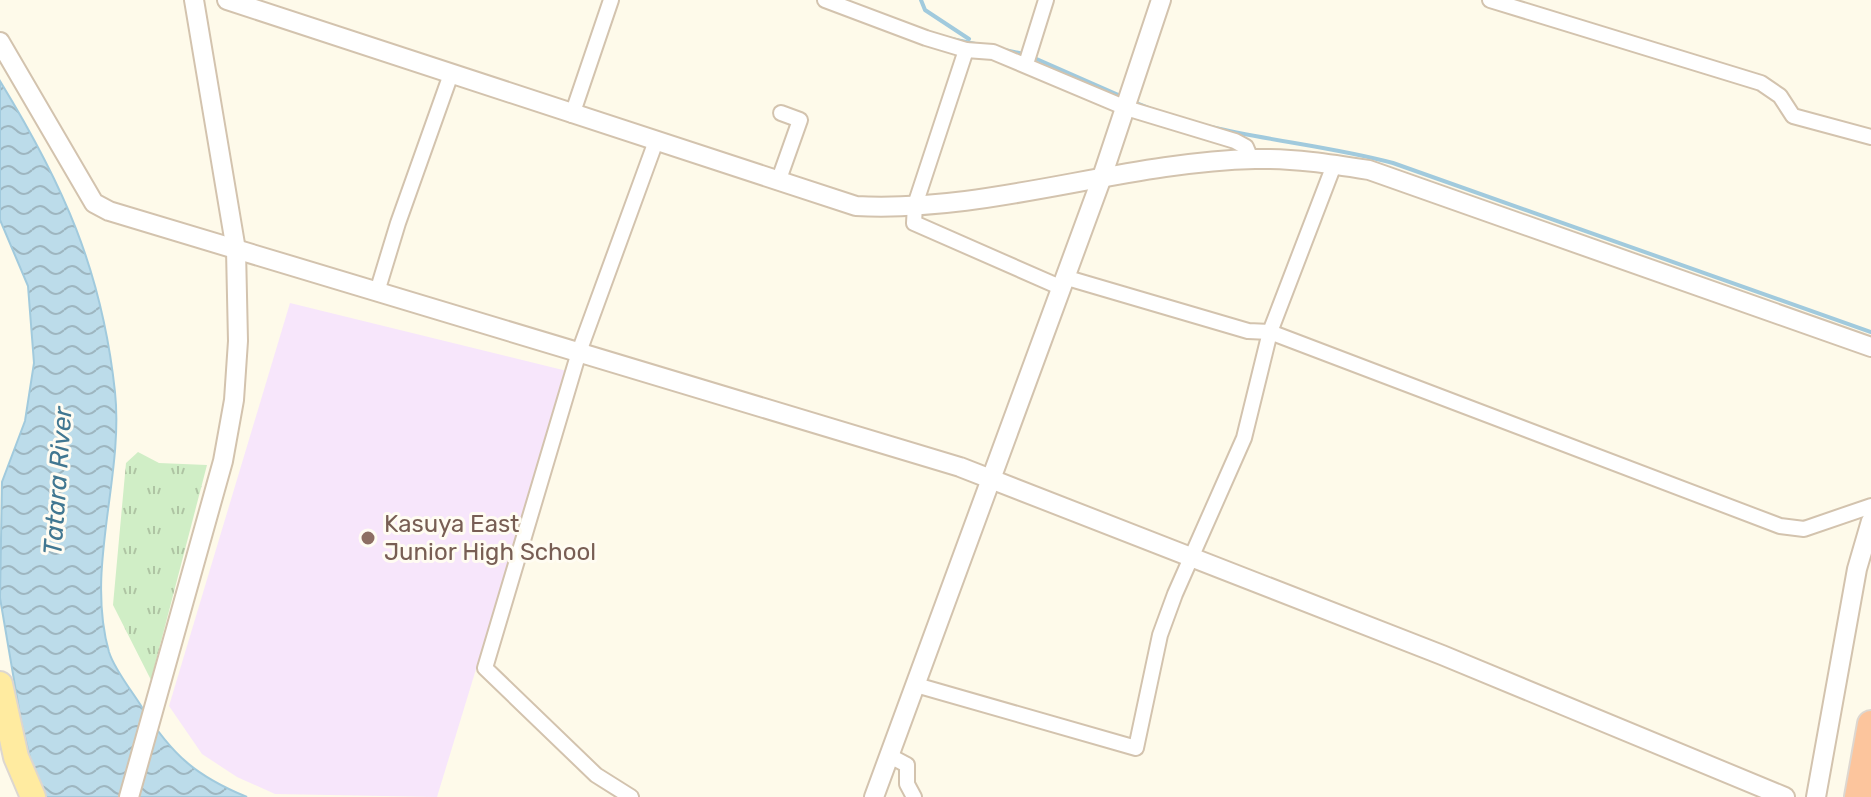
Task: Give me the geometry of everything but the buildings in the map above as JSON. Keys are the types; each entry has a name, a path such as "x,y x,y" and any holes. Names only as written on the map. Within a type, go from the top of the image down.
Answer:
{"highway":[{"path":"1859,788 1871,724"}],"main road":[{"path":"0,684 16,757 33,797"}],"street":[{"path":"129,797 230,429 238,341 236,250 194,0"},
{"path":"227,0 856,206 915,205 1251,159 1290,159 1334,165 1400,181 1871,347"},
{"path":"572,115 611,0"},
{"path":"825,0 966,50 993,52 1126,108 1235,141 1246,147 1251,159"},
{"path":"1026,64 1046,0"},
{"path":"874,797 1101,180 1161,0"},
{"path":"1490,0 1761,83 1780,96 1793,116 1871,137"},
{"path":"0,42 94,203 109,211 991,478 1785,797"},
{"path":"966,50 915,205 914,223 1063,282 1248,331 1270,332 1780,526 1804,529 1871,506"},
{"path":"377,292 451,74"},
{"path":"778,182 800,120 781,113"},
{"path":"631,797 596,775 485,668 579,352 656,141"},
{"path":"916,685 1136,748 1160,635 1244,438 1270,332 1334,165"},
{"path":"1816,797 1854,584 1871,521"},
{"path":"890,756 907,765 907,784 914,797"}],"shaded area":[{"name":"Kasuya East Junior High School","path":"290,303 567,371 437,797 275,794 237,777 202,754 169,706"}],"green space":[{"path":"138,452 159,463 207,465 151,680 113,605 126,463"}],"water":[{"name":"Tatara River","path":"0,81 61,192 90,267 109,348 116,424 101,588 109,652 124,681 175,752 213,781 247,797 46,797 35,777 21,721 0,598 2,482 25,421 34,363 28,286 0,220"}],"waterway":[{"path":"921,0 925,10 969,39"},
{"path":"942,37 1024,54"},
{"path":"1032,57 1123,97"},
{"path":"1134,102 1165,114 1230,131 1393,163 1871,332"}],"place":[{"name":"Kasuya East Junior High School","path":"368,538"}]}
